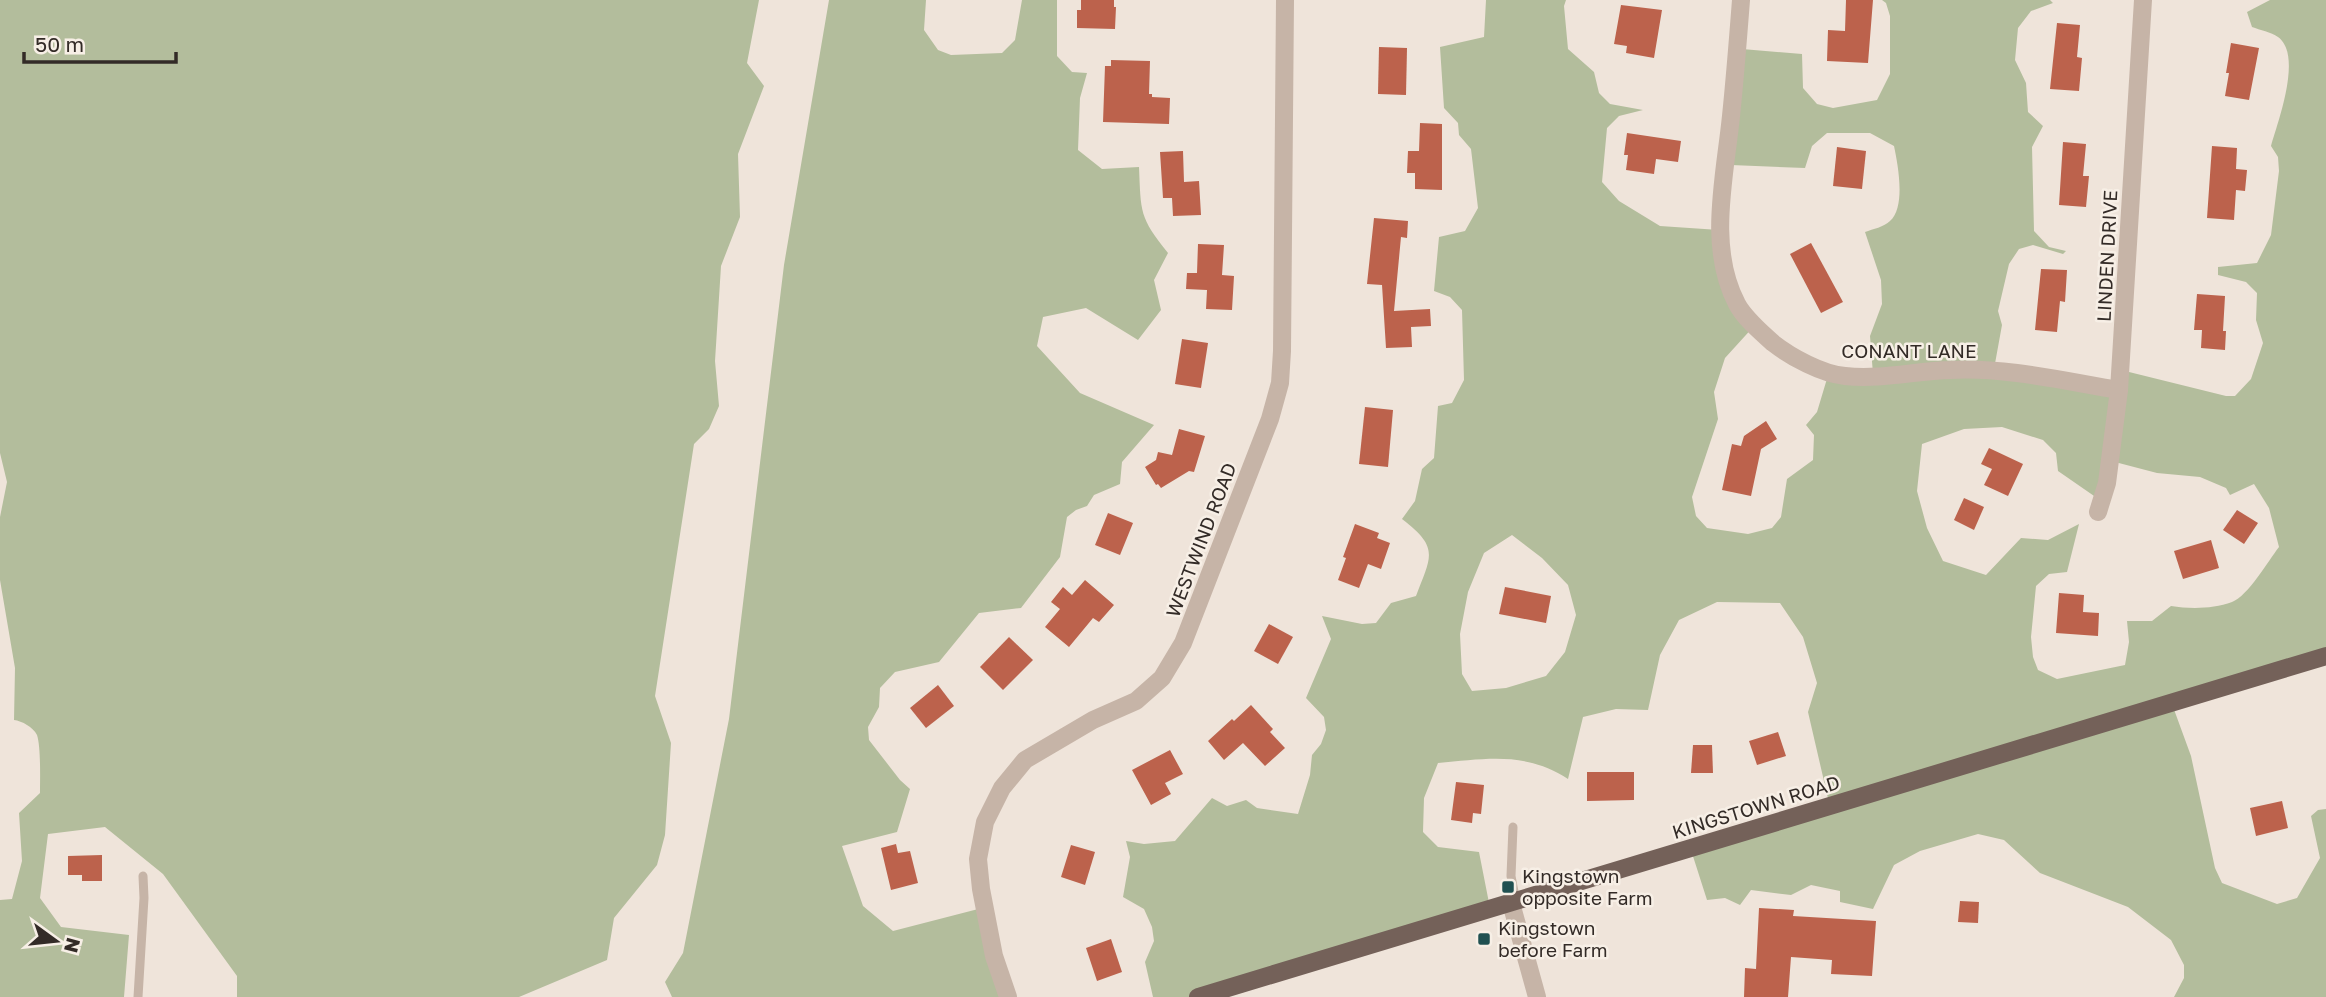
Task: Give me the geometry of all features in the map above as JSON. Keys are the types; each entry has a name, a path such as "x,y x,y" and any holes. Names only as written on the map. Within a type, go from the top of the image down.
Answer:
{"main road":[{"name":"KINGSTOWN ROAD","path":"1198,997 2326,656"}],"street":[{"name":"WESTWIND ROAD","path":"1008,997 994,956 981,890 978,859 985,822 1002,788 1025,760 1093,720 1136,701 1162,678 1184,643 1270,419 1280,383 1282,351 1285,0"},
{"name":"CONANT LANE","path":"1741,0 1720,228 1725,272 1738,306 1761,332 1785,353 1811,366 1843,376 1952,369 2023,374 2119,390"},
{"name":"LINDEN DRIVE","path":"2098,512 2107,483 2119,390 2143,0"},
{"path":"1514,903 1537,997"}],"lane":[{"path":"1513,827 1511,876 1514,903"},
{"path":"138,997 143,876"}],"green space":[{"path":"0,0 759,0 747,63 764,86 738,154 740,217 721,266 715,361 719,406 709,429 694,444 655,696 671,743 665,835 657,865 614,918 607,960 519,997 237,997 237,976 163,874 105,827 48,834 40,898 61,927 129,935 124,997 0,997 0,900 12,899 22,861 19,813 40,793 40,772 37,735 27,725 14,720 15,668 0,580 0,517 7,482 0,453"},
{"path":"829,0 926,0 924,30 938,50 951,55 1002,53 1015,40 1022,0 1057,0 1057,56 1072,72 1087,73 1080,98 1078,150 1102,169 1139,167 1143,213 1168,253 1154,280 1161,310 1138,340 1086,308 1043,317 1037,346 1080,393 1154,425 1122,462 1120,484 1094,495 1087,506 1067,517 1060,557 1021,608 979,613 939,662 895,672 880,688 879,707 868,727 869,740 910,789 897,832 842,846 863,906 893,931 986,907 1009,997 672,997 665,982 683,953 729,719 784,265"},
{"path":"1486,0 1566,0 1564,6 1568,49 1594,72 1599,93 1610,104 1643,110 1619,116 1607,128 1602,182 1619,201 1660,226 1719,230 1729,278 1755,325 1725,358 1714,392 1718,419 1692,497 1696,516 1707,528 1748,534 1772,528 1781,517 1787,479 1813,460 1814,435 1806,425 1817,412 1829,372 1873,374 1870,336 1882,304 1881,280 1865,232 1885,225 1895,215 1900,185 1894,146 1870,133 1827,133 1812,146 1805,168 1731,165 1742,49 1802,54 1803,88 1817,104 1833,108 1877,100 1890,74 1890,16 1886,3 1882,0 2050,0 2053,3 2031,11 2018,28 2015,60 2026,83 2028,112 2043,126 2032,147 2034,231 2049,247 2066,251 2063,254 2033,245 2019,249 2009,264 1998,311 2002,325 1994,369 2110,388 2125,371 2235,396 2251,379 2263,343 2256,320 2257,293 2246,282 2218,275 2218,267 2257,263 2271,235 2279,171 2278,157 2271,146 2289,73 2285,46 2275,35 2252,27 2247,12 2270,0 2326,0 2326,656 2172,704 2191,756 2215,868 2222,883 2277,904 2297,898 2320,858 2311,816 2318,810 2326,809 2326,997 2174,997 2184,978 2184,965 2171,940 2128,907 2040,873 2004,840 1978,834 1920,851 1894,865 1873,909 1840,902 1840,891 1811,885 1791,895 1751,890 1740,905 1725,898 1707,900 1691,850 1830,807 1808,712 1817,683 1803,637 1780,603 1717,602 1679,620 1660,655 1648,710 1616,709 1583,717 1568,779 1536,764 1505,759 1438,763 1424,798 1423,832 1438,847 1479,852 1490,908 1202,997 1153,997 1145,962 1154,941 1152,927 1144,909 1123,897 1130,857 1126,841 1144,844 1175,841 1212,798 1227,806 1246,800 1257,808 1298,814 1310,775 1312,755 1321,744 1326,730 1324,717 1306,698 1331,639 1322,616 1362,624 1376,623 1391,603 1416,596 1425,571 1429,553 1427,546 1402,519 1415,501 1422,469 1434,458 1438,406 1452,403 1464,380 1462,310 1450,297 1434,291 1439,237 1465,231 1478,208 1471,149 1459,135 1458,123 1444,108 1440,47 1484,37","holes":["2002,427 2043,440 2056,453 2058,471 2097,498 2115,462 2157,473 2200,477 2226,488 2230,495 2254,484 2269,508 2279,547 2251,586 2232,602 2194,608 2171,606 2152,621 2127,621 2129,642 2125,665 2057,679 2038,670 2033,657 2031,637 2036,586 2049,574 2067,572 2079,524 2048,540 2021,538 1986,575 1943,561 1927,528 1917,491 1922,444 1964,429","1512,535 1542,558 1568,585 1576,615 1565,652 1546,676 1506,688 1472,691 1462,674 1460,634 1468,592 1484,553"]}],"building":[{"path":"1081,0 1114,0 1115,29 1077,28 1077,10 1081,10"},
{"path":"1846,0 1873,0 1868,63 1827,61 1828,30 1845,31"},
{"path":"1621,5 1662,10 1654,58 1626,53 1627,46 1614,44"},
{"path":"2057,23 2080,25 2077,57 2082,58 2079,91 2050,89"},
{"path":"2231,43 2259,48 2249,100 2225,96"},
{"path":"1379,47 1407,48 1406,95 1378,94"},
{"path":"1111,60 1150,61 1149,94 1152,94 1152,97 1170,98 1169,124 1103,122 1105,66 1111,66"},
{"path":"1420,123 1442,124 1442,190 1415,189 1415,173 1407,173 1408,151 1419,151"},
{"path":"1627,133 1681,141 1678,162 1656,159 1654,174 1626,170 1628,155 1624,155"},
{"path":"2063,142 2086,144 2083,176 2089,176 2086,207 2059,205"},
{"path":"2212,146 2237,148 2236,169 2247,170 2245,191 2236,190 2234,220 2207,218"},
{"path":"1837,147 1866,151 1862,189 1833,186"},
{"path":"1183,151 1184,182 1199,181 1201,215 1173,216 1172,198 1163,198 1160,152"},
{"path":"1374,218 1408,221 1407,238 1401,237 1394,311 1430,309 1431,326 1411,327 1412,347 1386,348 1382,285 1367,284"},
{"path":"1811,243 1843,302 1821,313 1790,254"},
{"path":"1198,244 1224,245 1222,275 1234,276 1232,310 1206,309 1207,290 1186,289 1187,273 1197,273"},
{"path":"2041,269 2067,270 2065,302 2060,301 2057,332 2035,330"},
{"path":"2197,294 2225,296 2225,350 2201,348 2202,330 2194,330"},
{"path":"1182,339 1208,343 1201,388 1175,384"},
{"path":"1365,407 1393,410 1388,467 1359,464"},
{"path":"1766,421 1777,439 1761,449 1751,496 1722,490 1732,444 1741,446 1744,436"},
{"path":"1179,429 1205,436 1194,472 1189,471 1161,488 1156,485 1145,467 1156,460 1158,452 1172,455"},
{"path":"1989,448 2023,464 2008,496 1984,485 1992,469 1981,464"},
{"path":"1964,498 1984,507 1974,530 1954,520"},
{"path":"2237,510 2258,523 2244,544 2223,530"},
{"path":"1108,513 1133,523 1120,555 1095,545"},
{"path":"1355,524 1379,533 1377,538 1390,543 1381,569 1368,564 1359,588 1338,580"},
{"path":"2211,540 2219,568 2183,579 2174,551"},
{"path":"1085,580 1114,605 1099,622 1093,618 1069,647 1045,627 1060,609 1051,602 1063,587 1072,595"},
{"path":"1505,587 1551,596 1546,623 1499,614"},
{"path":"2059,593 2084,595 2083,612 2099,613 2098,636 2056,633"},
{"path":"1269,624 1293,637 1278,664 1254,651"},
{"path":"1009,637 1033,660 1003,690 980,667"},
{"path":"938,685 954,706 926,728 910,708"},
{"path":"1251,705 1273,729 1270,732 1285,748 1265,766 1243,743 1224,760 1208,741"},
{"path":"1778,732 1786,756 1757,765 1749,741"},
{"path":"1693,745 1712,745 1713,773 1691,773"},
{"path":"1170,750 1183,774 1165,783 1171,794 1151,805 1132,770"},
{"path":"1587,772 1634,772 1634,800 1587,801"},
{"path":"1456,782 1484,785 1481,814 1473,813 1472,823 1451,820"},
{"path":"2282,801 2288,828 2256,836 2250,808"},
{"path":"896,844 898,853 910,851 918,883 891,890 881,848"},
{"path":"1071,845 1095,852 1085,885 1061,877"},
{"path":"102,855 102,881 82,881 82,875 68,875 68,856"},
{"path":"1960,901 1979,902 1978,923 1958,922"},
{"path":"1759,908 1794,910 1793,916 1876,921 1872,976 1831,974 1832,960 1791,957 1788,997 1744,997 1745,968 1756,969"},
{"path":"1111,939 1122,972 1097,981 1086,948"}],"place":[{"name":"Kingstown opposite Farm","path":"1508,887"},
{"name":"Kingstown before Farm","path":"1484,939"}]}
